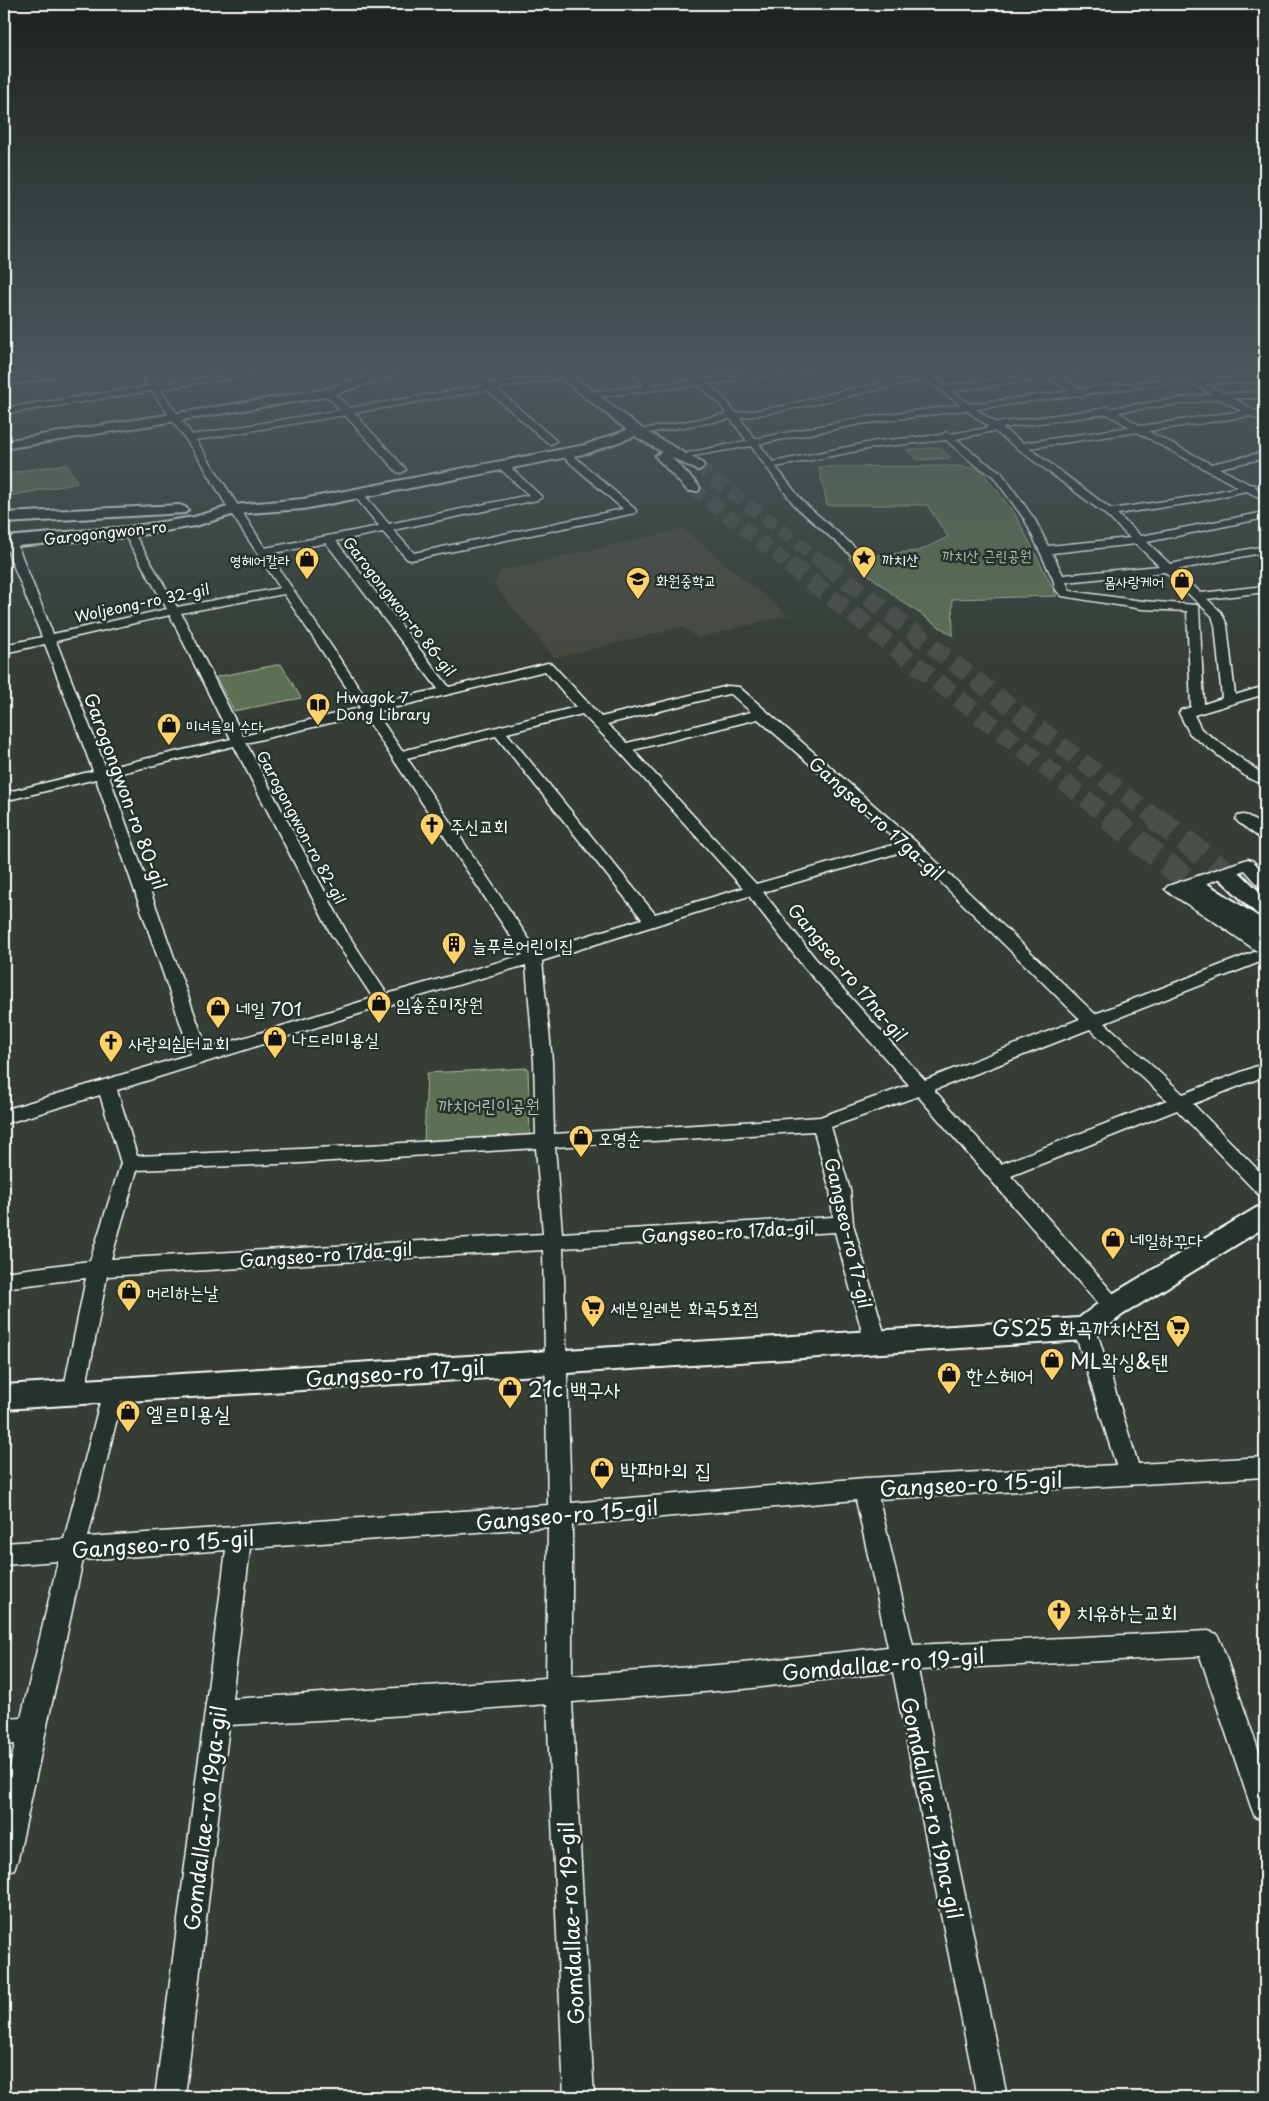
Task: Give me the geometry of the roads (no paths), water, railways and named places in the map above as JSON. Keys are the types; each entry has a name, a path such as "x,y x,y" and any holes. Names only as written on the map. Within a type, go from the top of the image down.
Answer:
{"main road":[{"name":"Garogongwon-ro","path":"4,518 194,509 234,510 302,504 497,466"},
{"path":"671,466 693,488"},
{"path":"383,473 406,469"},
{"name":"Garogongwon-ro","path":"7,542 128,532 195,521 292,490"},
{"path":"1228,874 1265,910"},
{"path":"1195,886 1265,931"}],"street":[{"path":"209,466 234,510 264,552 287,590 400,756 533,958 543,1061 546,1142 554,1240 557,1361"},
{"path":"403,466 406,469"},
{"path":"264,552 537,497 503,466"},
{"path":"357,493 411,557 630,511 579,466"},
{"path":"772,466 799,504 855,553"},
{"path":"984,466 996,474 1030,520 1059,579 1062,590 1066,594 1142,605 1196,602 1265,589"},
{"path":"1048,466 1109,512 1168,568 1196,602 1208,606 1217,615 1221,625 1229,700"},
{"path":"1206,466 1265,497"},
{"path":"1210,468 1218,466"},
{"path":"1109,512 1192,500 1265,484"},
{"path":"1045,550 1139,540 1265,515"},
{"name":"Garogongwon-ro 82-gil","path":"128,532 174,611 239,741 340,934 383,1000"},
{"name":"Garogongwon-ro 86-gil","path":"329,540 446,691"},
{"name":"Garogongwon-ro 80-gil","path":"7,542 50,638 101,773 201,1056"},
{"path":"1059,579 1168,568 1265,549"},
{"name":"Woljeong-ro 32-gil","path":"4,649 174,611 287,590"},
{"path":"1196,602 1192,712 1195,731 1253,775 1265,781"},
{"name":"Gangseo-ro 17na-gil","path":"446,691 548,668 585,710 624,748 753,890 809,962 998,1173 1113,1307"},
{"name":"Gangseo-ro 17ga-gil","path":"598,722 734,690 912,845 1092,1021 1180,1102 1265,1189"},
{"path":"1192,712 1265,690"},
{"path":"4,797 446,691"},
{"path":"400,756 585,710"},
{"path":"624,748 761,714"},
{"path":"499,731 652,921"},
{"path":"1244,819 1265,835"},
{"path":"4,1117 107,1088 201,1056 383,1000 533,958 828,866 912,845"},
{"path":"1265,884 1248,864 1173,889 1221,918 1265,949"},
{"path":"130,1164 546,1142 821,1124 921,1088 1162,992 1265,954"},
{"path":"998,1173 1265,1069"},
{"path":"74,1392 98,1268 130,1164 107,1088"},
{"name":"Gangseo-ro 17-gil","path":"821,1124 840,1190 843,1224 876,1343"},
{"path":"1130,1474 1085,1328 1113,1307 1265,1215"},
{"name":"Gangseo-ro 17da-gil","path":"4,1280 98,1268 843,1224"},
{"name":"Gangseo-ro 17-gil","path":"4,1397 557,1361 876,1343 1085,1328"},
{"name":"Gomdallae-ro 19-gil","path":"557,1361 560,1515 559,1690 579,2097"},
{"path":"4,1858 30,1730 72,1548 113,1390"},
{"name":"Gangseo-ro 15-gil","path":"4,1554 560,1515 865,1489 1265,1466"},
{"name":"Gomdallae-ro 19na-gil","path":"865,1489 903,1658 992,2097"},
{"name":"Gomdallae-ro 19ga-gil","path":"170,2097 239,1538"},
{"name":"Gomdallae-ro 19-gil","path":"216,1713 390,1703 743,1676 903,1658 1208,1643 1265,1807"},
{"path":"4,1732 30,1730"}],"tunnel":[{"path":"697,466 827,566"},
{"path":"693,488 791,566"},
{"path":"789,564 1111,819"},
{"path":"825,564 1157,819"},
{"path":"1109,818 1195,886"},
{"path":"1155,818 1228,874"}],"place":[{"name":"까치산","path":"864,579"},
{"name":"영헤어칼라","path":"307,580"},
{"name":"화원중학교","path":"638,600"},
{"name":"몸사랑케어","path":"1182,601"},
{"name":"Hwagok 7 Dong Library","path":"318,726"},
{"name":"미녀들의 수다","path":"169,746"},
{"name":"주신교회","path":"432,846"},
{"name":"늘푸른어린이집","path":"454,965"},
{"name":"임송준미장원","path":"379,1024"},
{"name":"네일 701","path":"218,1029"},
{"name":"나드리미용실","path":"275,1059"},
{"name":"사랑의쉼터교회","path":"111,1063"},
{"name":"오영순","path":"581,1158"},
{"name":"네일하꾸다","path":"1113,1260"},
{"name":"머리하는날","path":"129,1312"},
{"name":"세븐일레븐 화곡5호점","path":"593,1328"},
{"name":"GS25 화곡까치산점","path":"1178,1348"},
{"name":"ML왁싱&탠","path":"1052,1381"},
{"name":"한스헤어","path":"949,1395"},
{"name":"21c 백구사","path":"510,1409"},
{"name":"엘르미용실","path":"128,1433"},
{"name":"박파마의 집","path":"602,1490"},
{"name":"치유하는교회","path":"1059,1632"}],"park label":[{"name":"까치산 근린공원","path":"987,554"},
{"name":"까치어린이공원","path":"489,1104"}]}
